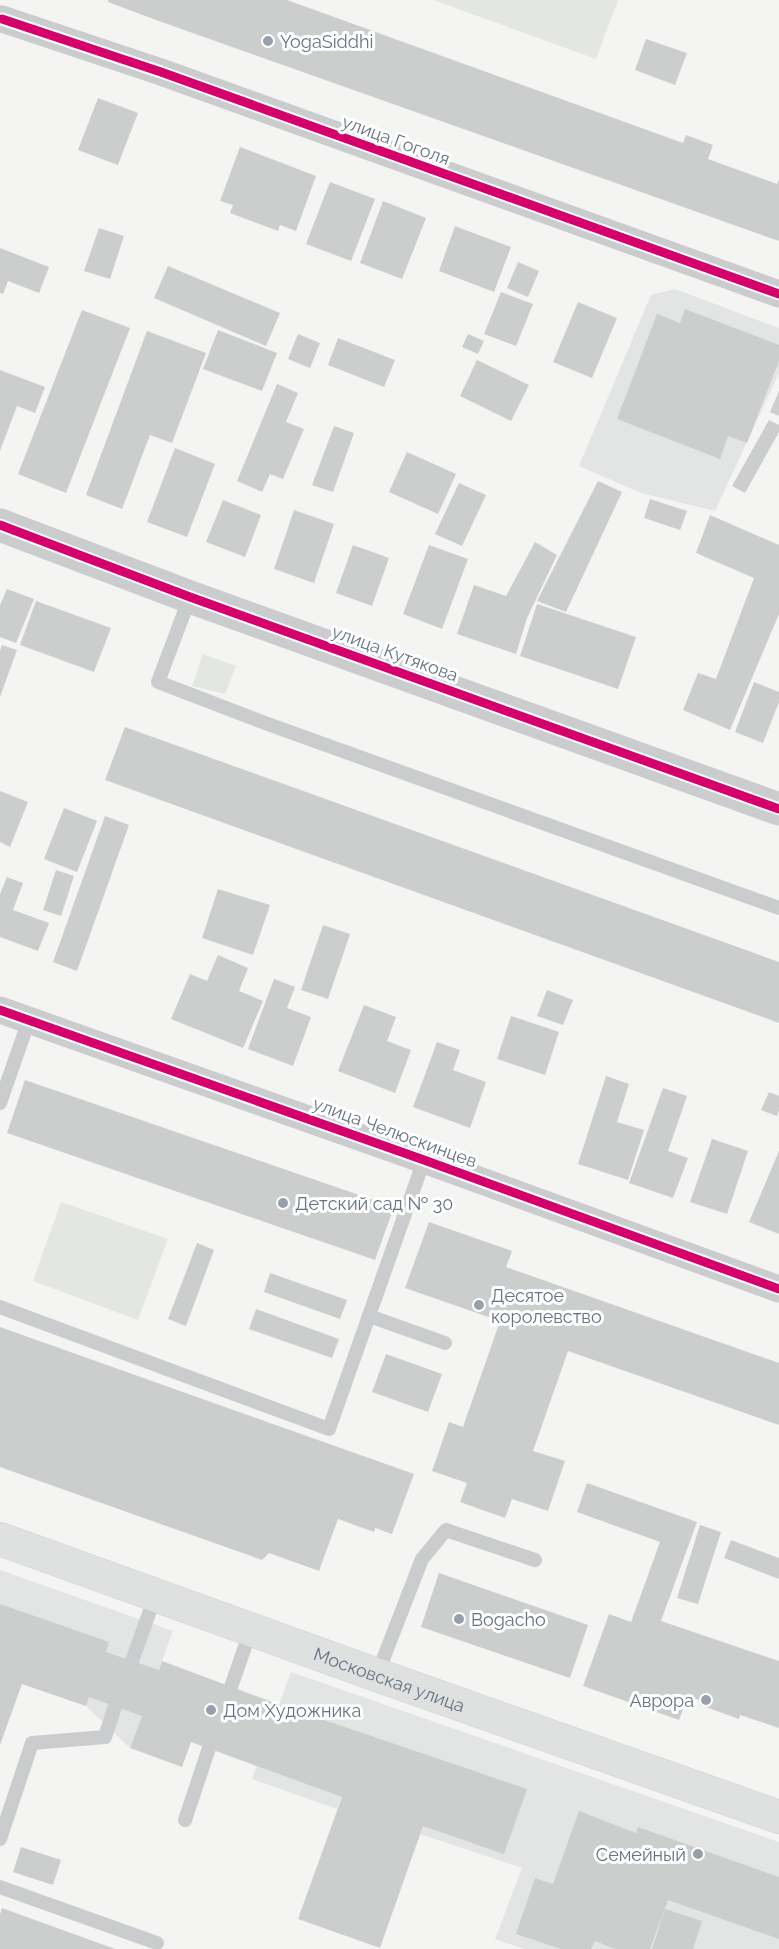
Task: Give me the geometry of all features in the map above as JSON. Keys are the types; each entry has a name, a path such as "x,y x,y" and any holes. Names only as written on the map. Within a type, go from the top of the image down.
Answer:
{"main road":[{"name":"Московская улица","path":"0,1539 779,1817"}],"street":[{"name":"улица Гоголя","path":"4,14 779,294"},
{"name":"улица Кутякова","path":"0,525 190,597 779,809"},
{"name":"улица Челюскинцев","path":"0,1010 779,1288"}],"lane":[{"path":"190,597 158,682 265,723 779,908"},
{"path":"0,1103 29,1020"},
{"path":"0,1307 329,1429 424,1160"},
{"path":"369,1316 445,1343"},
{"path":"377,1675 422,1559 446,1530 535,1560"},
{"path":"132,1661 156,1594"},
{"path":"231,1687 251,1629"},
{"path":"0,1839 32,1743 105,1737 115,1706"},
{"path":"184,1820 208,1748"},
{"path":"0,1887 157,1943"}],"shaded area":[{"path":"433,0 618,0 596,59"},
{"path":"675,289 779,328 779,373 715,511 641,493 579,466 651,295"},
{"path":"203,654 236,666 225,694 192,686"},
{"path":"61,1202 168,1239 138,1320 33,1281"},
{"path":"0,1570 173,1631 130,1748 86,1706 22,1684 0,1644"},
{"path":"291,1672 779,1842 779,1949 524,1949 495,1939 522,1868 420,1834 433,1797 352,1768 337,1809 252,1779"}],"building":[{"path":"108,0 287,0 683,143 686,135 713,145 708,159 777,184 779,179 779,241 156,20 108,2"},
{"path":"646,39 687,53 675,85 635,70"},
{"path":"98,98 138,113 118,165 78,150"},
{"path":"240,147 316,176 296,231 280,225 278,231 230,213 233,205 220,201"},
{"path":"330,182 375,199 351,261 306,244"},
{"path":"383,201 426,218 402,279 360,263"},
{"path":"455,226 511,247 494,292 439,271"},
{"path":"99,228 124,236 110,279 84,271"},
{"path":"0,248 49,267 39,293 8,281 3,294 0,293"},
{"path":"518,262 539,271 528,297 507,288"},
{"path":"168,266 280,313 266,346 154,298"},
{"path":"501,292 533,304 516,346 484,334"},
{"path":"578,302 617,318 592,378 553,362"},
{"path":"685,309 779,345 779,361 747,443 728,436 720,459 617,419 657,314 680,323"},
{"path":"82,310 130,328 66,493 18,474"},
{"path":"218,330 277,353 262,391 203,369"},
{"path":"147,331 206,353 172,443 150,435 122,509 86,495"},
{"path":"298,334 320,343 310,368 288,359"},
{"path":"468,334 484,341 478,354 462,347"},
{"path":"338,338 395,360 384,387 328,365"},
{"path":"477,360 529,385 511,421 460,396"},
{"path":"0,370 45,387 35,413 17,406 0,451"},
{"path":"277,384 298,393 286,422 304,429 283,479 270,474 262,492 237,481"},
{"path":"779,391 779,416 770,412"},
{"path":"769,420 779,425 779,432 745,493 732,486"},
{"path":"334,426 354,433 333,492 312,485"},
{"path":"175,448 215,464 187,537 147,522"},
{"path":"407,452 456,474 438,514 389,492"},
{"path":"598,481 622,492 566,612 537,601"},
{"path":"459,483 486,495 462,546 435,534"},
{"path":"650,499 687,511 680,530 644,518"},
{"path":"223,500 261,515 245,557 206,542"},
{"path":"294,510 334,524 314,583 274,569"},
{"path":"710,515 779,545 779,614 730,730 683,710 698,673 716,679 754,578 696,553"},
{"path":"535,542 557,555 527,618 516,654 457,634 474,585 506,596"},
{"path":"353,545 389,558 372,606 336,593"},
{"path":"429,545 468,559 442,629 403,614"},
{"path":"7,589 34,599 16,643 0,637 0,605"},
{"path":"36,601 111,628 94,672 20,645"},
{"path":"537,604 636,637 618,689 520,656"},
{"path":"2,645 17,650 0,697 0,651"},
{"path":"754,682 779,692 779,702 763,743 735,732"},
{"path":"125,727 779,962 779,1023 105,780"},
{"path":"0,791 28,802 10,847 0,842"},
{"path":"64,808 97,821 77,872 44,859"},
{"path":"105,816 129,825 77,971 53,962"},
{"path":"56,870 74,876 61,916 43,910"},
{"path":"7,877 23,883 13,910 49,923 38,951 0,937 0,894"},
{"path":"218,889 270,905 253,955 202,938"},
{"path":"323,925 350,934 328,999 301,990"},
{"path":"218,955 248,968 239,991 263,1001 243,1048 171,1019 190,974 207,981"},
{"path":"274,979 295,987 287,1008 311,1017 293,1066 248,1049"},
{"path":"547,990 573,1000 563,1025 537,1016"},
{"path":"364,1005 396,1017 387,1041 411,1050 395,1093 338,1071"},
{"path":"511,1016 559,1032 545,1075 497,1059"},
{"path":"437,1042 460,1050 453,1070 486,1082 470,1128 413,1107"},
{"path":"606,1076 629,1084 617,1122 644,1130 628,1180 578,1164"},
{"path":"25,1080 394,1207 375,1260 7,1133"},
{"path":"663,1088 687,1096 668,1151 688,1158 673,1198 629,1183"},
{"path":"769,1092 779,1096 777,1116 761,1110"},
{"path":"712,1139 748,1151 727,1214 690,1202"},
{"path":"779,1151 779,1234 749,1222"},
{"path":"429,1222 512,1251 506,1267 779,1363 779,1425 568,1351 533,1451 565,1461 548,1511 512,1499 505,1518 460,1502 467,1483 432,1471 449,1422 463,1427 500,1321 405,1288"},
{"path":"197,1243 214,1250 186,1326 168,1319"},
{"path":"270,1273 347,1300 340,1319 264,1292"},
{"path":"256,1309 339,1339 332,1358 249,1329"},
{"path":"0,1327 414,1474 392,1534 375,1528 374,1532 338,1519 319,1571 269,1553 262,1560 0,1467"},
{"path":"386,1354 442,1374 428,1412 372,1392"},
{"path":"587,1483 697,1522 661,1621 779,1661 779,1728 740,1715 739,1719 700,1705 702,1701 688,1696 679,1720 583,1686 609,1614 631,1622 660,1542 577,1512"},
{"path":"700,1525 721,1532 698,1604 677,1598"},
{"path":"731,1540 779,1558 779,1579 724,1558"},
{"path":"439,1573 588,1625 570,1678 421,1627"},
{"path":"0,1604 109,1642 106,1652 159,1670 162,1661 280,1705 527,1789 504,1854 423,1826 380,1948 298,1919 342,1797 191,1742 182,1767 130,1748 142,1716 89,1697 86,1706 22,1684 0,1745"},
{"path":"579,1811 636,1833 638,1827 779,1877 779,1939 668,1900 650,1949 615,1949 595,1941 591,1949 561,1949 516,1934 535,1878 553,1884"},
{"path":"21,1847 61,1860 53,1885 13,1872"},
{"path":"2,1908 115,1949 0,1949"},
{"path":"665,1909 702,1921 693,1949 652,1949"}],"cycle path":[{"path":"2,19 161,72 779,294"},
{"path":"0,525 190,597 779,809"},
{"path":"0,1010 779,1289"}],"place":[{"name":"YogaSiddhi","path":"268,41"},
{"name":"Детский сад № 30","path":"283,1203"},
{"name":"Десятое королевство","path":"479,1305"},
{"name":"Bogacho","path":"459,1619"},
{"name":"Аврора","path":"706,1700"},
{"name":"Дом Художника","path":"211,1710"},
{"name":"Семейный","path":"698,1854"}]}
